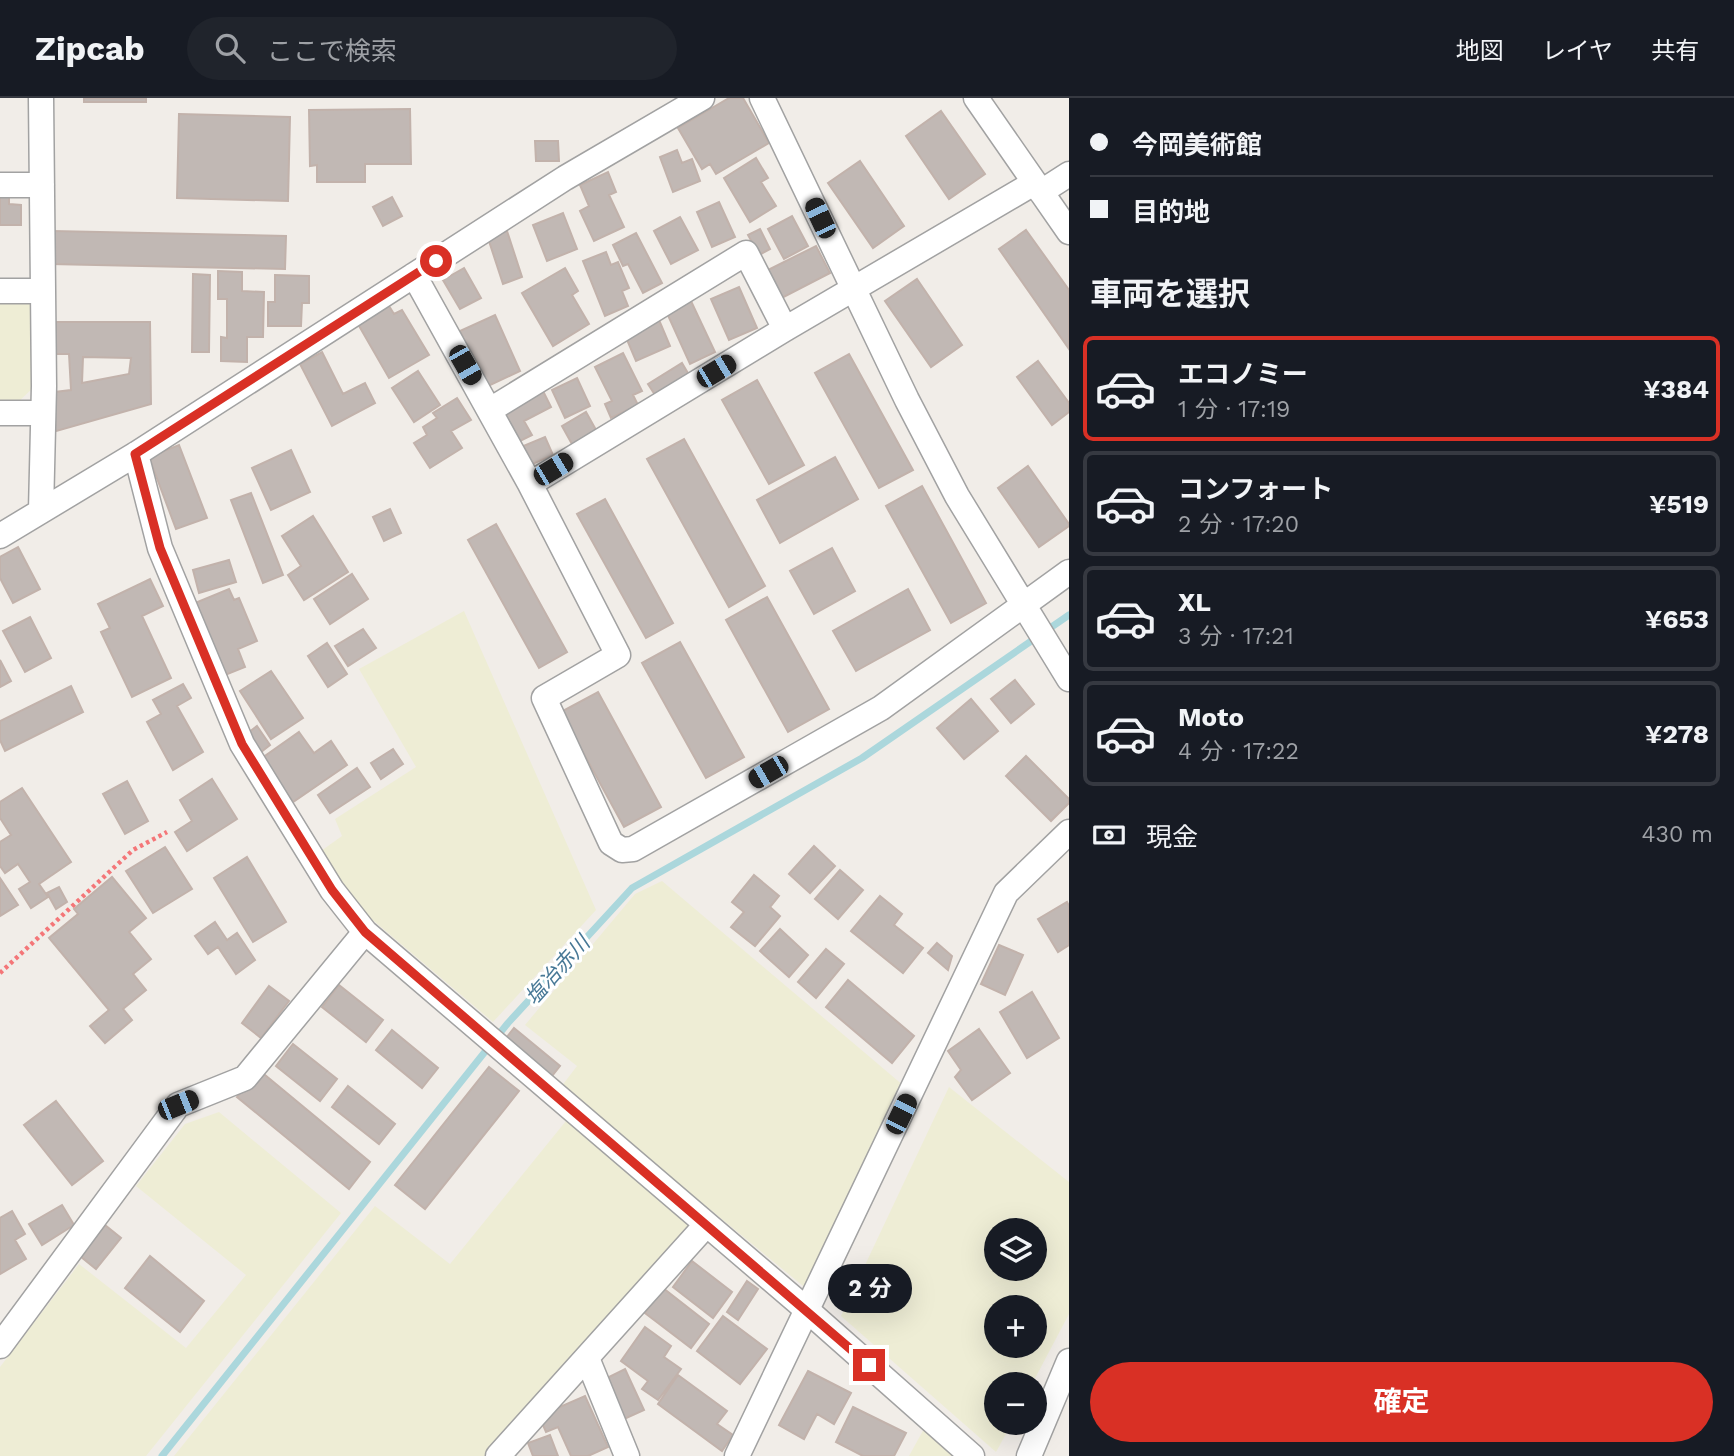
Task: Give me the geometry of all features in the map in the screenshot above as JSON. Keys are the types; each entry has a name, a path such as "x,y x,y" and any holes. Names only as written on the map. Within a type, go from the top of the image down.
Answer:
{"street":[{"path":"41,98 41,511"},
{"path":"0,536 135,454 565,178 702,98"},
{"path":"762,98 907,400 957,496 1069,680"},
{"path":"976,98 1069,232"},
{"path":"530,484 785,328 1037,187 1069,174"},
{"path":"0,185 41,185"},
{"path":"490,410 746,253 785,328"},
{"path":"414,275 530,484 618,655 544,698 611,843 622,850 633,849 881,708 1069,572"},
{"path":"0,290 43,291"},
{"path":"0,413 43,413"},
{"path":"135,454 160,548 242,744 332,890 365,932 807,1310 972,1456"},
{"path":"737,1456 1006,892 1069,832"},
{"path":"0,1346 178,1105 245,1078 365,932"},
{"path":"509,1451 587,1358 706,1225"},
{"path":"587,1358 627,1456"},
{"path":"1029,1456 1069,1361"}],"path":[{"path":"0,973 133,850 167,832"}],"green space":[{"path":"0,296 20,297 32,305 33,388 18,402 0,401"},
{"path":"464,611 596,910 493,1022 349,900 321,851 342,836 335,819 416,767 359,669"},
{"path":"662,881 904,1086 808,1290 561,1087 577,1066 525,1025 635,894"},
{"path":"949,1087 1069,1182 1069,1314 1047,1356 1047,1295 984,1295 984,1358 1046,1358 1038,1372 984,1372 984,1435 1005,1435 996,1452 841,1316"},
{"path":"219,1112 341,1213 146,1456 0,1456 0,1367 79,1264 186,1348 246,1275 136,1186 185,1124"},
{"path":"570,1116 695,1225 488,1456 174,1456 375,1206 450,1264"},
{"path":"925,1427 960,1456 909,1456"}],"building":[{"path":"84,98 146,98 146,102 84,102"},
{"path":"729,98 743,98 769,143 716,174 710,164 702,169 678,128"},
{"path":"410,109 411,164 365,164 365,182 317,182 317,165 310,166 309,110"},
{"path":"941,111 985,174 949,199 906,136"},
{"path":"179,114 290,117 288,201 177,198"},
{"path":"535,141 558,141 559,161 536,161"},
{"path":"677,150 682,163 692,159 700,181 673,192 660,157"},
{"path":"756,158 768,178 761,182 776,206 750,222 724,178"},
{"path":"860,161 904,226 873,248 828,183"},
{"path":"608,172 616,192 609,195 624,227 594,241 580,211 589,206 580,185"},
{"path":"0,195 9,195 9,204 21,205 21,225 0,225"},
{"path":"392,197 402,216 383,226 373,207"},
{"path":"719,202 735,237 712,247 697,212"},
{"path":"563,213 577,249 547,261 533,225"},
{"path":"792,216 808,246 784,259 768,229"},
{"path":"680,217 698,250 671,264 654,231"},
{"path":"760,229 770,249 759,255 748,235"},
{"path":"1026,230 1069,290 1069,349 999,249"},
{"path":"52,231 286,236 285,269 51,264"},
{"path":"507,231 522,277 503,284 488,238"},
{"path":"636,233 662,283 643,293 628,264 623,266 613,245"},
{"path":"816,246 830,273 778,300 764,272"},
{"path":"606,252 611,265 618,262 629,288 622,291 628,306 605,316 583,261"},
{"path":"464,268 481,298 460,309 443,280"},
{"path":"565,268 578,291 572,295 589,324 553,346 522,293"},
{"path":"218,271 242,272 242,291 264,292 263,337 247,337 247,362 221,361 221,337 227,338 227,299 218,299"},
{"path":"193,274 210,275 209,352 192,352"},
{"path":"275,275 309,276 309,303 302,303 301,326 268,326 268,302 275,302"},
{"path":"917,279 962,345 931,367 885,301"},
{"path":"739,287 757,328 729,340 711,299"},
{"path":"690,299 715,352 690,364 666,311"},
{"path":"389,306 394,314 402,310 429,355 389,378 358,324"},
{"path":"495,315 520,371 486,387 460,331"},
{"path":"659,320 670,346 636,361 625,335"},
{"path":"56,322 150,322 151,404 53,432 55,392 71,390 69,354 55,354","holes":["83,357 131,358 129,374 82,383"]},
{"path":"322,352 343,394 365,383 375,403 332,426 300,364"},
{"path":"623,353 642,391 633,395 638,405 611,418 605,404 612,401 595,367"},
{"path":"849,354 913,470 879,488 815,373"},
{"path":"1038,361 1069,403 1069,412 1052,425 1017,377"},
{"path":"682,363 689,375 655,395 648,384"},
{"path":"418,371 440,405 414,422 392,388"},
{"path":"577,378 590,406 565,418 552,390"},
{"path":"757,380 804,465 769,484 722,400"},
{"path":"541,387 551,407 524,421 532,435 516,443 499,409"},
{"path":"457,398 471,420 451,431 462,448 430,468 414,443 427,435 423,427 437,418 433,413"},
{"path":"586,412 596,430 572,444 562,426"},
{"path":"545,437 553,455 530,465 521,447"},
{"path":"684,439 765,586 729,607 647,459"},
{"path":"179,445 207,518 176,529 149,457"},
{"path":"291,450 310,492 271,510 252,468"},
{"path":"835,457 858,499 780,543 757,500"},
{"path":"1028,466 1069,524 1039,547 998,488"},
{"path":"922,486 986,603 951,623 886,506"},
{"path":"251,493 283,575 263,583 231,500"},
{"path":"605,499 673,623 646,638 577,514"},
{"path":"390,509 401,533 384,541 373,517"},
{"path":"313,516 348,572 304,600 288,575 301,566 282,536"},
{"path":"496,524 567,652 539,668 468,540"},
{"path":"18,547 40,589 13,603 0,578 0,557"},
{"path":"832,548 855,591 814,614 790,571"},
{"path":"229,560 236,582 199,593 193,570"},
{"path":"352,574 368,599 330,624 314,599"},
{"path":"150,579 163,606 142,616 171,678 132,697 101,632 110,628 98,604"},
{"path":"229,589 234,600 239,598 257,641 238,649 245,667 225,675 195,603"},
{"path":"908,589 930,630 856,671 833,631"},
{"path":"767,597 829,709 788,732 726,620"},
{"path":"30,617 51,658 25,672 3,631"},
{"path":"363,629 376,648 348,666 335,646"},
{"path":"680,642 744,757 706,778 642,663"},
{"path":"327,643 347,674 328,687 308,656"},
{"path":"0,660 11,681 0,687"},
{"path":"271,671 303,718 271,739 240,691"},
{"path":"1015,680 1034,704 1011,723 991,699"},
{"path":"183,684 191,698 177,706 203,752 173,770 147,722 161,714 153,700"},
{"path":"71,686 83,712 5,751 0,740 0,721"},
{"path":"598,692 661,807 624,827 561,712"},
{"path":"971,699 998,731 964,759 937,728"},
{"path":"257,726 270,745 261,752 248,733"},
{"path":"299,732 314,753 331,741 347,765 293,802 262,758"},
{"path":"393,749 403,764 381,779 371,763"},
{"path":"1026,756 1069,799 1069,803 1051,821 1006,776"},
{"path":"357,768 370,787 330,813 318,795"},
{"path":"212,779 237,819 187,851 175,832 192,821 180,800"},
{"path":"127,781 148,821 125,834 103,794"},
{"path":"22,788 71,862 39,884 48,897 31,908 19,889 30,882 18,864 5,873 0,866 0,842 11,835 0,818 0,802"},
{"path":"814,846 835,866 810,893 789,874"},
{"path":"165,847 192,889 153,913 126,871"},
{"path":"247,857 286,922 253,942 214,878"},
{"path":"840,870 863,890 838,919 815,899"},
{"path":"754,875 779,896 770,907 780,916 755,946 731,927 744,912 732,902"},
{"path":"112,877 146,918 129,932 151,959 133,974 146,990 123,1009 132,1020 105,1043 90,1026 109,1010 49,938 78,914 74,909"},
{"path":"0,878 18,905 0,916"},
{"path":"59,887 67,902 56,909 47,893"},
{"path":"880,896 902,914 894,925 923,948 903,973 851,931"},
{"path":"1067,902 1069,945 1058,952 1038,919"},
{"path":"215,922 227,940 237,933 255,960 236,974 218,947 208,954 195,936"},
{"path":"780,929 808,955 789,977 760,951"},
{"path":"937,943 952,956 948,970 928,953"},
{"path":"999,945 1023,955 1005,995 981,984"},
{"path":"826,949 844,964 816,998 798,982"},
{"path":"848,980 914,1036 892,1063 826,1007"},
{"path":"339,985 383,1020 366,1042 322,1007"},
{"path":"269,986 289,1001 261,1038 242,1023"},
{"path":"1032,992 1059,1038 1027,1058 1000,1012"},
{"path":"514,1028 560,1066 548,1081 502,1043"},
{"path":"979,1029 1010,1073 972,1100 955,1077 961,1070 948,1051"},
{"path":"392,1030 438,1068 422,1088 376,1050"},
{"path":"293,1044 337,1079 320,1101 276,1066"},
{"path":"489,1067 519,1091 425,1209 395,1185"},
{"path":"259,1070 370,1162 349,1189 237,1097"},
{"path":"348,1086 395,1124 379,1144 332,1107"},
{"path":"56,1101 103,1161 72,1185 24,1125"},
{"path":"62,1205 74,1225 42,1245 29,1224"},
{"path":"12,1211 25,1234 15,1240 26,1259 0,1274 0,1218"},
{"path":"105,1225 121,1238 96,1269 80,1256"},
{"path":"150,1256 204,1301 180,1332 125,1288"},
{"path":"692,1261 732,1292 713,1318 673,1287"},
{"path":"747,1281 758,1289 738,1320 727,1312"},
{"path":"663,1288 709,1324 691,1348 645,1313"},
{"path":"723,1316 767,1349 740,1384 697,1351"},
{"path":"645,1327 671,1346 664,1357 681,1369 658,1400 642,1389 648,1381 621,1361"},
{"path":"625,1369 644,1410 622,1420 603,1380"},
{"path":"808,1371 851,1393 834,1424 817,1414 804,1439 779,1425"},
{"path":"678,1375 727,1411 717,1424 733,1435 722,1451 658,1404"},
{"path":"585,1396 608,1447 588,1456 571,1456 558,1427 546,1432 539,1416"},
{"path":"853,1407 906,1433 894,1456 863,1456 836,1442"},
{"path":"550,1435 558,1456 533,1456 528,1443"}],"waterway":[{"name":"塩冶赤川","path":"162,1456 508,1023 632,888 862,758 1069,615"}],"route":[{"path":"436,261 135,454 160,548 242,744 332,890 365,932 869,1365"}]}
